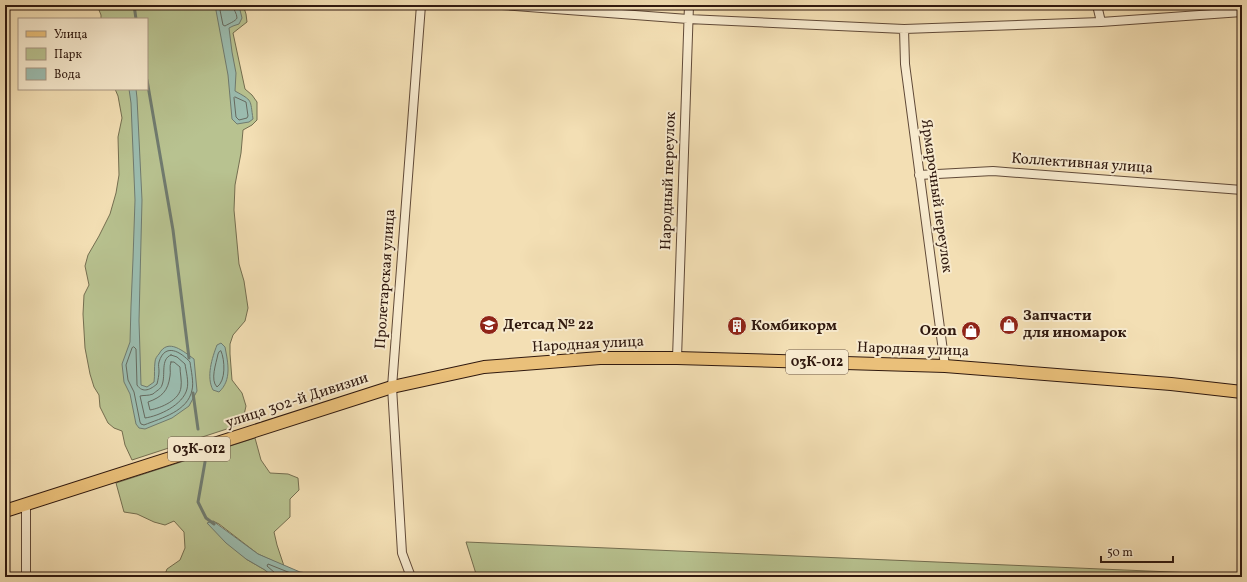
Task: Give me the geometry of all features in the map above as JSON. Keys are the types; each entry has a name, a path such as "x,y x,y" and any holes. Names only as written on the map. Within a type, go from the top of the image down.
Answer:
{"main road":[{"name":"Народная улица","path":"392,387 484,367 600,358 677,358 945,366 1242,392"},
{"name":"улица 302-й Дивизии","path":"5,511 392,387"}],"street":[{"name":"Пролетарская улица","path":"411,577 402,554 392,387 421,5"},
{"path":"502,5 688,19 904,30 1101,22 1242,12"},
{"name":"Народный переулок","path":"677,358 689,5"},
{"path":"1097,5 1101,22"},
{"name":"Ярмарочный переулок","path":"904,30 905,64 945,366"},
{"name":"Коллективная улица","path":"919,175 993,171 1242,190"},
{"path":"26,504 26,577"}],"green space":[{"path":"97,5 243,5 247,22 233,33 245,89 257,102 257,120 243,130 241,153 235,185 234,210 239,264 244,281 248,308 245,321 233,335 230,344 230,354 232,380 242,393 246,406 242,424 132,460 125,445 122,431 114,428 108,423 100,407 99,395 94,387 90,374 85,348 83,314 84,295 89,285 85,266 88,255 110,214 119,175 118,137 122,118 115,90 148,90 148,18 101,18"},
{"path":"255,438 261,460 270,473 288,474 298,478 299,490 290,499 290,517 274,532 284,566 258,554 213,521 246,559 265,570 273,577 164,577 167,569 180,560 185,548 184,532 174,521 165,525 154,522 137,514 124,512 116,483"},
{"path":"466,542 1242,575 1242,577 477,577"}],"water":[{"path":"215,5 236,5 240,10 242,18 239,24 229,28 236,73 235,91 250,101 253,119 249,122 237,124 232,119 228,75"},
{"path":"129,90 136,90 142,200 139,321 141,385 147,387 154,382 155,360 163,349 171,346 181,350 194,359 197,391 189,406 172,418 145,429 139,428 136,424 130,394 124,382 122,364 130,342 135,200"},
{"path":"221,343 225,347 228,371 226,382 219,392 213,390 210,373 215,350 217,345"},
{"path":"213,521 258,554 300,572 335,577 273,577 265,570 246,559 226,543 207,523"}],"waterway":[{"path":"134,5 136,18"},
{"path":"148,86 173,230 189,358"},
{"path":"193,393 198,429"},
{"path":"205,462 198,502 206,518 214,524"}],"place":[{"name":"Детсад № 22","path":"489,325"},
{"name":"Запчасти для иномарок","path":"1009,325"},
{"name":"Комбикорм","path":"737,326"},
{"name":"Ozon","path":"971,331"}]}
